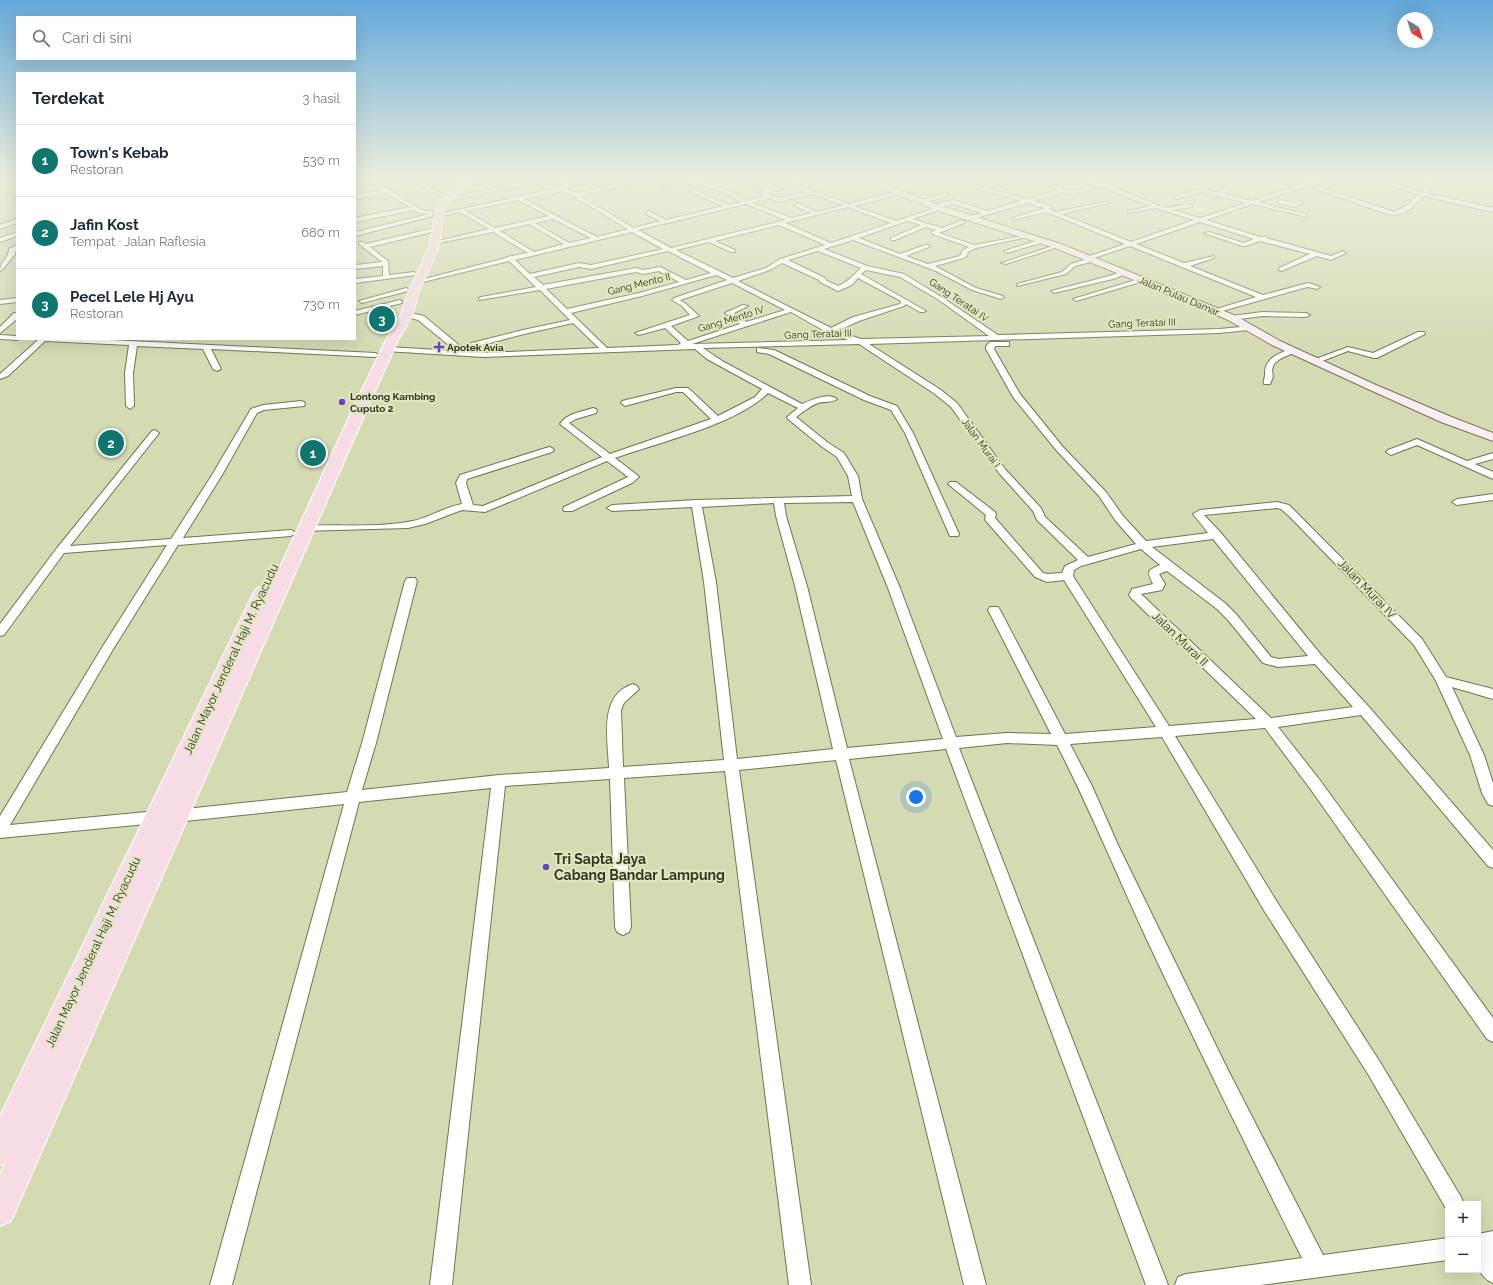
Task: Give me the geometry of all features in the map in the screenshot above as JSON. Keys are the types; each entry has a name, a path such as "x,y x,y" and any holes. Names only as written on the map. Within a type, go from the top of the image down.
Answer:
{"main road":[{"name":"Jalan Mayor Jenderal Haji M. Ryacudu","path":"0,1210 27,1121 48,1073 284,562 299,533 410,288 428,237"},
{"name":"Jalan Mayor Jenderal Haji M. Ryacudu","path":"381,352 407,314 410,288 436,243 435,237"},
{"name":"Jalan Mayor Jenderal Haji M. Ryacudu","path":"167,817 266,587 284,562"},
{"name":"Jalan Mayor Jenderal Haji M. Ryacudu","path":"0,1150 27,1121"}],"street":[{"path":"359,250 367,246 405,237"},
{"path":"436,243 463,237"},
{"path":"506,237 531,252"},
{"path":"555,237 567,244"},
{"path":"362,301 531,252 599,237"},
{"path":"646,237 831,331 865,344"},
{"path":"529,276 578,265 589,267 595,266 722,237"},
{"path":"814,237 831,244"},
{"path":"639,333 696,315 675,300 676,299 768,269 782,260 856,237"},
{"path":"893,239 898,237"},
{"path":"945,237 974,247"},
{"path":"929,266 962,257 964,256 965,251 974,247 1021,237"},
{"name":"Jalan Pulau Damar","path":"1028,237 1058,246 1091,259 1232,318 1292,351 1437,416 1493,437"},
{"path":"1113,237 1262,297"},
{"path":"1019,285 1064,273 1073,265 1151,237"},
{"path":"1217,237 1244,245 1264,237"},
{"path":"1254,237 1332,258 1343,253"},
{"path":"853,238 944,272 974,289 1001,298"},
{"path":"356,240 367,246 386,264 386,277"},
{"path":"709,240 733,251"},
{"path":"1007,251 1042,241"},
{"path":"899,256 927,246"},
{"path":"1004,263 1058,246"},
{"path":"0,269 12,257 12,249 16,247"},
{"name":"Gang Teratai IV","path":"819,249 865,268 902,275 941,298 997,338"},
{"path":"1282,269 1316,254"},
{"path":"0,257 12,257"},
{"path":"1185,265 1212,257"},
{"path":"509,258 605,350"},
{"path":"782,260 823,279 824,280 822,282 838,289 850,284 856,274 865,268"},
{"path":"356,267 386,264"},
{"path":"642,272 660,269 685,282"},
{"path":"481,299 635,270 642,272 663,288"},
{"name":"Gang Mento II","path":"565,312 717,273"},
{"path":"1054,291 1111,278 1124,273"},
{"path":"856,274 888,290 904,302 922,311"},
{"path":"356,281 386,277 410,288"},
{"path":"1076,299 1142,280"},
{"path":"1215,311 1305,285 1317,287"},
{"path":"356,313 410,288"},
{"path":"0,302 16,300"},
{"path":"831,331 856,319 902,305 904,302"},
{"path":"745,306 729,313 746,325"},
{"name":"Gang Mento IV","path":"676,347 791,310"},
{"path":"407,314 421,318 460,351 523,332 574,321"},
{"path":"1232,318 1262,314 1306,315"},
{"path":"8,335 16,317"},
{"path":"666,325 686,343"},
{"name":"Gang Teratai III","path":"238,345 381,352 460,351 483,355 676,347 700,350 997,338 1043,339 1219,331 1255,331"},
{"path":"1255,331 1043,339 993,344 990,346 990,349 1016,395 1060,449 1103,494 1119,518 1143,545 1221,606 1232,617 1267,660 1278,663 1318,659"},
{"path":"1314,361 1348,349 1374,356 1421,334"},
{"path":"0,377 10,370 42,340"},
{"path":"61,340 167,340 238,345"},
{"path":"137,341 206,347 238,345"},
{"path":"130,406 129,373 132,347 137,341"},
{"name":"Jalan Murai I","path":"865,344 948,398 1002,471 1037,510 1041,518 1085,561"},
{"path":"206,347 217,368"},
{"path":"700,350 767,389 802,407"},
{"path":"700,350 768,351 867,398 894,408 909,433 954,534"},
{"path":"1267,382 1269,376 1269,365 1271,361 1292,351"},
{"path":"62,550 418,524 459,508 468,506 485,509 607,458 717,420 761,397 767,389"},
{"path":"625,403 676,390 685,390 717,420"},
{"path":"833,399 819,400 802,407 803,408 791,417 819,441 841,455 853,476 857,499 894,588 951,743 1157,1285"},
{"path":"0,831 107,649 217,475 254,411 263,408 301,404"},
{"path":"568,509 633,479 633,476 607,458 564,424 566,420 593,411"},
{"path":"0,632 62,550 155,433"},
{"path":"1390,452 1418,442 1493,476"},
{"path":"468,506 461,483 463,477 549,450"},
{"path":"1466,464 1493,456"},
{"path":"953,484 991,514 990,519 992,522 1039,575 1047,578 1067,576"},
{"path":"1457,502 1493,497"},
{"path":"612,508 696,503 857,499"},
{"path":"779,500 975,1285"},
{"path":"696,503 712,597 731,765 800,1285"},
{"name":"Jalan Murai IV","path":"1216,535 1198,514 1277,505 1290,511 1418,642 1442,680 1477,755 1492,796"},
{"path":"1452,1201 1374,1068 1271,907 1165,730 1067,576 1069,568 1085,561 1143,545 1216,535 1318,659 1487,847 1493,861"},
{"name":"Jalan Murai II","path":"1168,566 1154,572 1154,576 1159,584 1158,587 1136,592 1135,595 1268,723"},
{"path":"222,1285 353,796 365,760 397,630 411,581"},
{"path":"994,610 1048,718 1074,763 1111,846 1220,1075 1317,1266"},
{"path":"1442,680 1493,694"},
{"path":"623,927 614,715 616,704 622,696 633,688"},
{"path":"0,831 167,817 499,781 731,765 841,753 1007,738 1061,740 1165,730 1268,723 1364,710"},
{"path":"1268,723 1314,783 1493,1033"},
{"path":"441,1285 499,781"},
{"path":"1481,1244 1493,1241"},
{"path":"1186,1285 1445,1249"},
{"path":"1481,1250 1493,1272"}],"place":[{"name":"Pecel Lele Hj Ayu","path":"382,319"},
{"name":"Apotek Avia","path":"439,347"},
{"name":"Lontong Kambing Cuputo 2","path":"342,402"},
{"name":"Jafin Kost","path":"111,443"},
{"name":"Town's Kebab","path":"313,453"},
{"name":"Tri Sapta Jaya Cabang Bandar Lampung","path":"546,867"}]}
